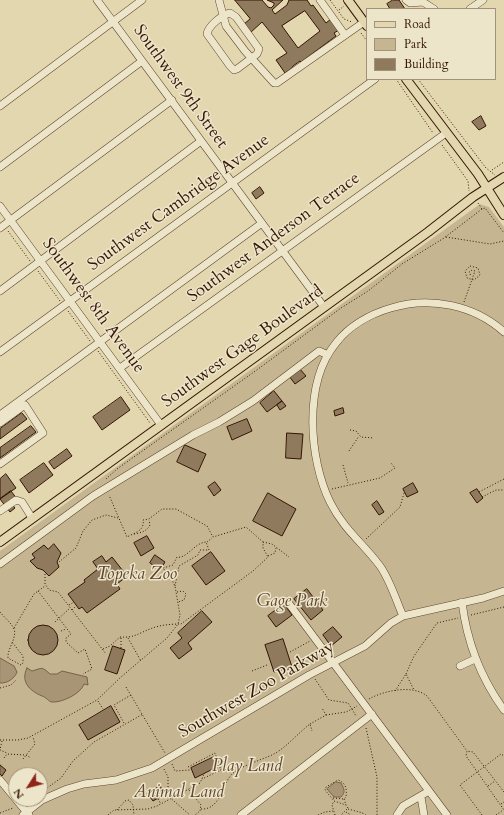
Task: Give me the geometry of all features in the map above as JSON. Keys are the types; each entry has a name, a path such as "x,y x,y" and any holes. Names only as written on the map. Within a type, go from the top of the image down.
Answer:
{"main road":[{"path":"348,0 362,25"},
{"path":"407,80 478,174 504,215"},
{"name":"Southwest Gage Boulevard","path":"0,542 486,188 504,177"}],"street":[{"name":"Southwest 9th Street","path":"97,0 324,307"},
{"path":"0,106 142,0"},
{"path":"219,0 226,26 274,83 277,83 345,35 362,25"},
{"path":"320,0 345,35"},
{"path":"406,0 410,3 423,2 432,8"},
{"path":"471,8 483,0"},
{"path":"230,13 236,17 254,42 259,52 252,58 234,70 207,34 208,30 230,13"},
{"path":"0,166 142,61"},
{"name":"Southwest Cambridge Avenue","path":"0,352 374,80"},
{"path":"2,226 172,100"},
{"name":"Southwest Anderson Terrace","path":"120,368 446,133"},
{"path":"0,291 201,141"},
{"name":"Southwest 8th Avenue","path":"0,206 120,368 158,427"},
{"path":"0,415 262,223"},
{"path":"403,616 380,567 354,538 337,515 324,488 314,440 314,410 321,367 334,344 351,328 374,314 409,303 436,303 461,309 483,317 504,332"},
{"path":"0,564 93,496 252,401 319,351 328,355"},
{"path":"0,423 25,404 43,433 0,464"},
{"path":"0,511 16,500 22,502 32,518"},
{"name":"Southwest Zoo Parkway","path":"26,814 42,800 67,789 131,776 161,763 334,662 365,646 391,622 403,616 483,598 504,591"},
{"path":"287,601 447,815"},
{"path":"462,602 464,617 475,658 487,685 504,710"},
{"path":"460,666 475,658"},
{"path":"241,815 372,714"},
{"path":"0,780 8,790"},
{"path":"397,815 403,806 429,791"},
{"path":"421,797 424,815"}],"path":[{"path":"330,0 344,19 362,25 366,38"},
{"path":"419,80 486,168 492,171 504,162"},
{"path":"105,480 117,469 341,308 368,291 402,264 445,237 482,209 485,208 504,233"},
{"path":"2,226 158,427 161,438"},
{"path":"445,237 490,244 504,241"},
{"path":"470,266 478,268 480,275 474,280 471,279 467,278 465,271 470,266"},
{"path":"464,303 474,271 472,270 469,272 471,276"},
{"path":"350,430 356,431 359,436"},
{"path":"359,436 374,438"},
{"path":"349,451 359,436"},
{"path":"332,489 385,476 395,468 391,463"},
{"path":"343,465 348,484"},
{"path":"479,492 504,478"},
{"path":"482,496 496,490 504,490"},
{"path":"107,491 127,537 142,527 143,520 149,519 158,510 165,508 176,508 207,526 212,537"},
{"path":"364,540 400,507 404,493"},
{"path":"59,562 76,548 81,534 92,520 106,515 119,519"},
{"path":"133,534 141,533 148,528 150,524 149,519"},
{"path":"206,543 212,537 246,527 263,542 267,541 289,557"},
{"path":"31,758 26,755 7,754 0,750 1,741 18,740 33,736 97,700 167,638 178,624 180,615 175,586 163,568 173,565 177,557 184,556 199,542 206,543"},
{"path":"263,542 263,548 268,557"},
{"path":"175,586 179,566 198,555 200,550 209,550 206,543"},
{"path":"103,649 122,637 136,636 150,629 170,624 181,624 253,571 268,557 275,553 276,547"},
{"path":"45,574 46,586 49,590 58,592 106,654"},
{"path":"14,628 34,594 46,586"},
{"path":"177,592 182,590 186,594 184,600 178,602"},
{"path":"38,591 71,634 66,642 78,653 85,649 92,669 83,674"},
{"path":"69,606 74,602"},
{"path":"72,610 76,606"},
{"path":"395,692 406,674 414,656 437,623 504,607"},
{"path":"55,622 70,608"},
{"path":"0,612 14,628 15,637 12,642 8,658 18,665 21,665 23,663 23,656 12,642"},
{"path":"61,631 67,628"},
{"path":"121,648 122,637"},
{"path":"128,637 142,661"},
{"path":"290,652 315,638"},
{"path":"252,671 267,665"},
{"path":"406,674 414,690"},
{"path":"315,679 329,700 348,703 358,718"},
{"path":"0,688 11,685 16,680"},
{"path":"126,687 169,758 175,771 190,770"},
{"path":"363,702 378,694 414,690 427,696 467,751 473,752 504,792"},
{"path":"124,723 114,705 131,694"},
{"path":"97,700 103,709"},
{"path":"322,708 326,715"},
{"path":"200,809 206,810 217,802 230,776 236,770 272,755 310,724 326,715 346,712 352,709"},
{"path":"48,787 61,778 82,751 114,729 143,714"},
{"path":"366,720 368,741 377,777 377,815"},
{"path":"310,724 312,731"},
{"path":"22,759 35,744 33,736"},
{"path":"467,751 465,755 504,810 496,815"},
{"path":"188,767 215,753 221,770 202,779"},
{"path":"4,758 7,754"},
{"path":"482,815 460,785 501,754 504,756"},
{"path":"161,763 168,777 167,792 170,799 180,805 190,815"},
{"path":"116,810 148,809 161,805 200,783 204,774"},
{"path":"335,815 332,805 334,801 326,790 326,787 338,780 342,781 346,787 347,792 344,799 348,808 365,815"},
{"path":"488,786 495,781"},
{"path":"189,790 201,804 200,809 195,815"},
{"path":"333,798 344,799"},
{"path":"108,815 128,800 131,802 134,815"},
{"path":"158,800 161,805"},
{"path":"334,801 346,805"},
{"path":"0,813 4,813 14,807"},
{"path":"341,815 348,808"},
{"path":"318,815 325,812 334,811"},
{"path":"345,812 351,815"}],"green space":[{"name":"Gage Park","path":"480,204 489,207 504,227 504,815 0,815 0,551"}],"shaded area":[{"path":"0,658 14,666 17,672 5,683 0,683"},
{"path":"27,668 32,671 43,669 50,674 57,674 62,671 87,677 88,685 84,684 79,691 65,699 51,702 30,689 27,685 25,673"},
{"path":"336,782 341,783 344,789 344,794 341,797 334,797 327,789"}],"building":[{"path":"235,0 262,0 268,7 271,8 274,3 267,0 283,0 272,10 275,14 287,5 289,0 307,0 311,6 313,5 326,23 331,19 339,30 334,33 336,36 285,73 276,60 287,53 262,22 250,33 244,24 250,19","holes":["305,11 320,31 298,48 282,26"]},
{"path":"393,0 399,0 404,8 389,8 387,4"},
{"path":"481,116 486,126 479,130 472,122"},
{"path":"260,187 264,193 256,199 252,193"},
{"path":"299,368 306,376 295,384 289,376"},
{"path":"274,391 282,401 267,412 260,403"},
{"path":"121,397 130,410 102,430 93,417"},
{"path":"282,401 286,406 280,410 277,405"},
{"path":"343,408 344,413 335,416 334,411"},
{"path":"22,413 27,419 0,439 0,429"},
{"path":"247,419 252,431 232,440 227,427"},
{"path":"31,426 36,432 0,458 0,448"},
{"path":"287,433 303,434 301,459 286,458"},
{"path":"185,445 206,454 198,472 177,462"},
{"path":"67,449 72,456 54,469 49,462"},
{"path":"44,463 53,475 29,493 20,480"},
{"path":"6,474 16,488 0,499 0,479"},
{"path":"215,482 221,490 214,496 208,487"},
{"path":"413,483 418,492 407,497 403,489"},
{"path":"477,489 483,498 477,503 470,493"},
{"path":"11,491 17,499 11,503 15,508 10,512 0,499"},
{"path":"268,493 296,509 282,536 253,521"},
{"path":"377,501 384,512 379,515 372,505"},
{"path":"147,536 154,548 141,556 134,543"},
{"path":"54,544 61,553 57,562 59,567 49,576 30,561 35,558 32,554 44,545 48,549"},
{"path":"211,552 225,571 206,585 192,566"},
{"path":"155,555 165,562 160,570 150,563"},
{"path":"102,556 106,562 112,557 127,576 117,584 120,589 87,613 82,607 79,609 68,594 85,582 84,580 98,569 93,562"},
{"path":"307,589 323,610 311,620 294,599"},
{"path":"284,604 292,615 276,627 268,616"},
{"path":"202,611 212,622 188,643 192,649 179,659 170,648 182,638 178,633"},
{"path":"43,625 53,630 58,640 53,650 43,655 33,650 28,640 33,630"},
{"path":"333,627 342,637 331,646 323,635"},
{"path":"283,639 292,667 274,672 265,645"},
{"path":"113,646 125,650 117,674 105,670"},
{"path":"111,706 120,722 88,740 79,725"},
{"path":"214,757 219,766 195,778 191,768"},
{"path":"0,765 6,770 2,776 0,774"},
{"path":"160,786 165,794 153,801 148,794"}],"park label":[{"name":"Topeka Zoo","path":"137,575"},
{"name":"Play Land","path":"247,767"},
{"name":"Animal Land","path":"179,793"}]}
